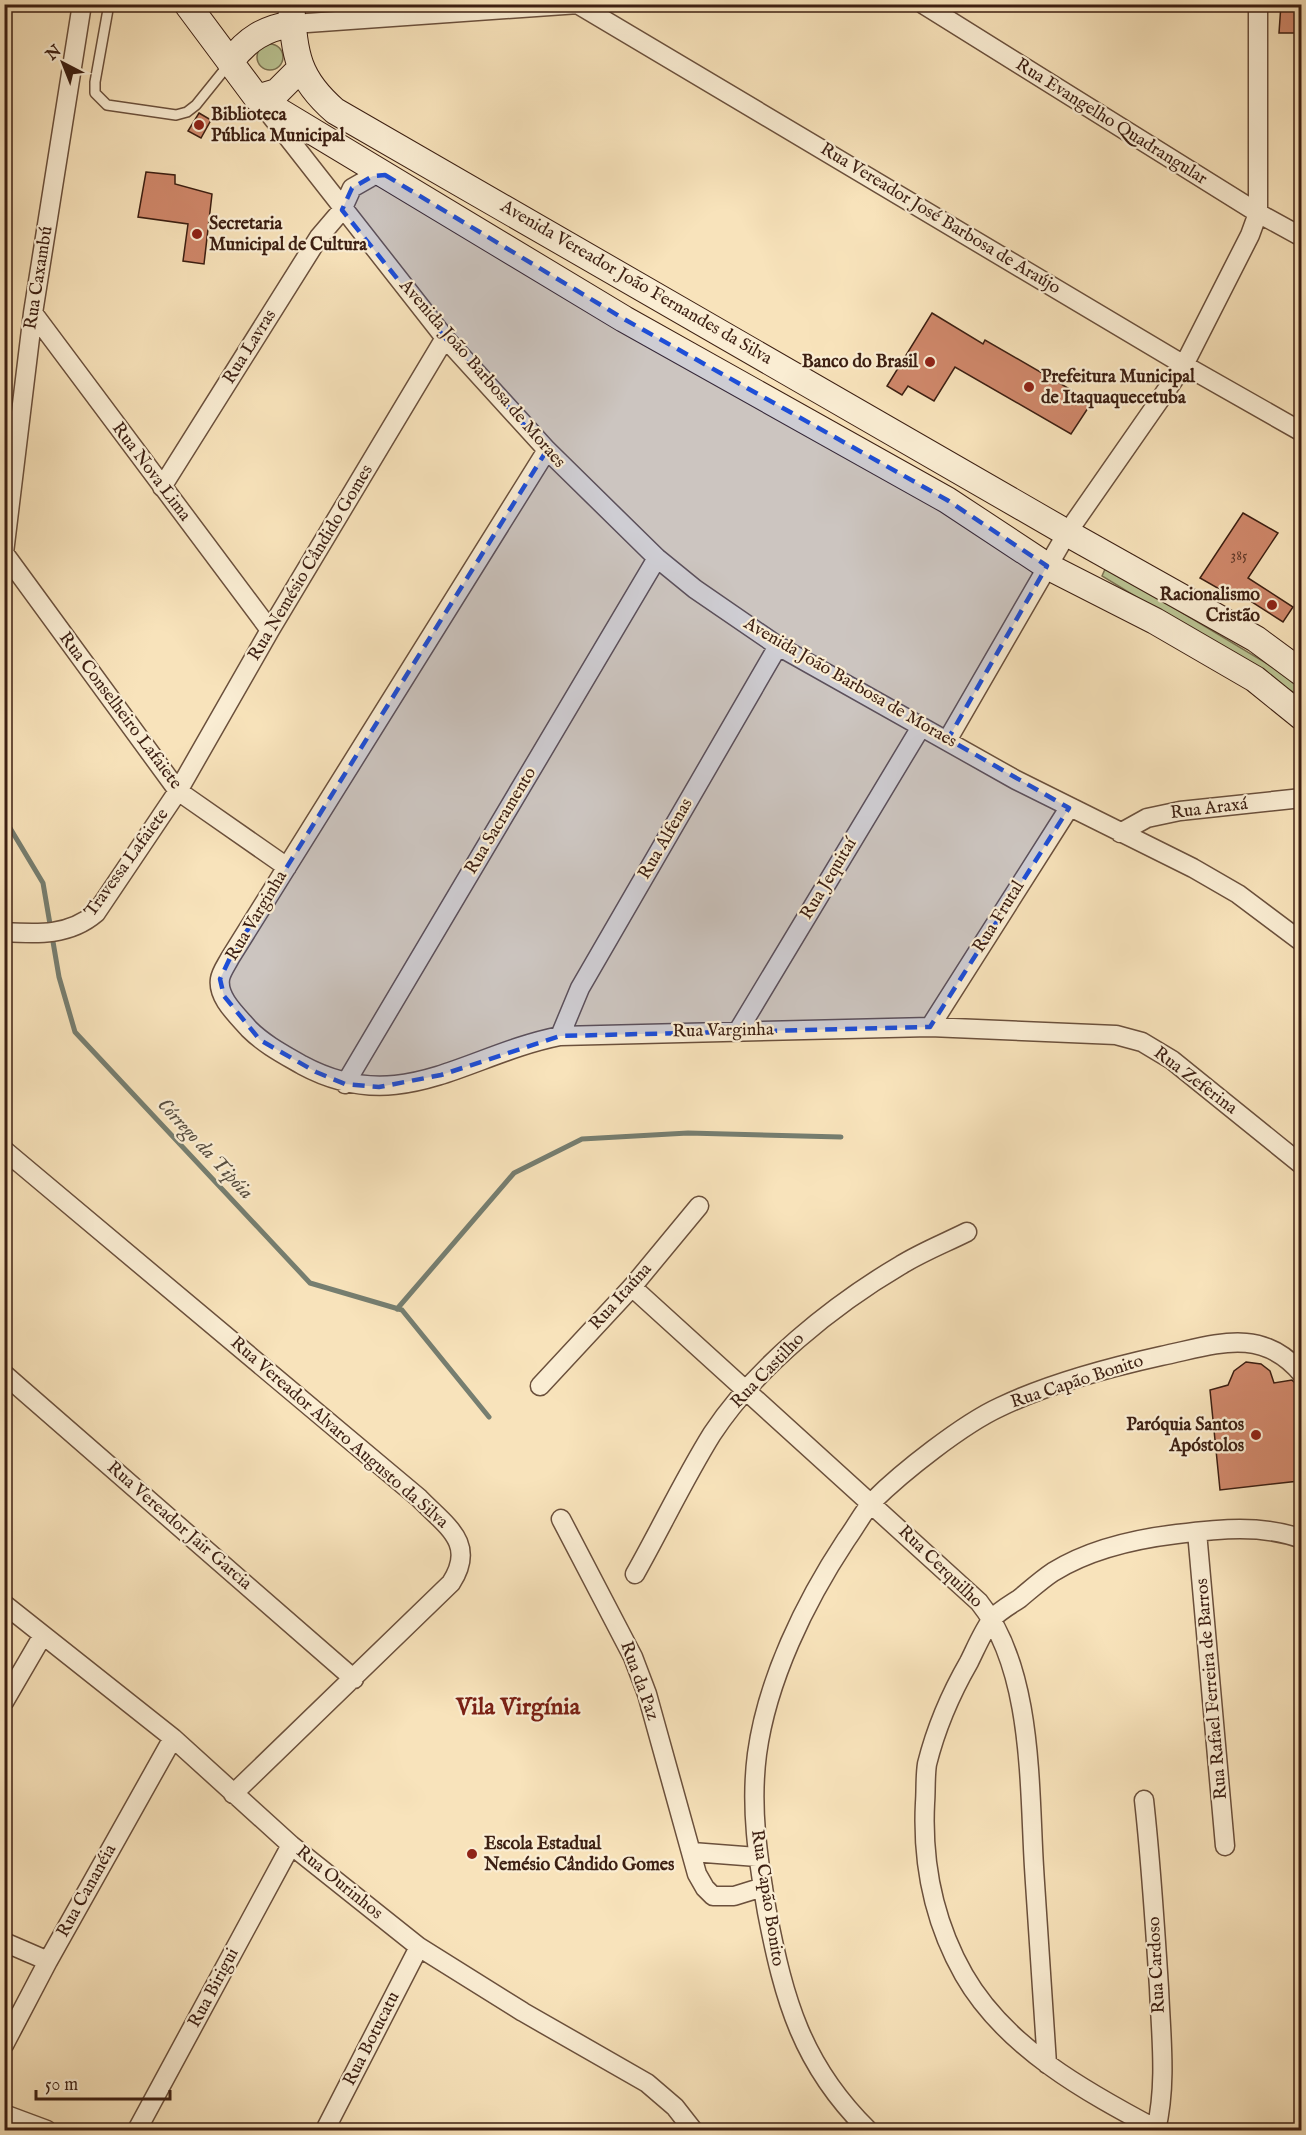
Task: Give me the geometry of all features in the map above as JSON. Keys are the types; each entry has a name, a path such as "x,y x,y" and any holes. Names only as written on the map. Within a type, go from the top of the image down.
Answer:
{"main road":[{"name":"Avenida João Barbosa de Moraes","path":"187,4 257,98"},
{"path":"230,62 250,39 278,26 292,14"},
{"name":"Avenida Vereador João Fernandes da Silva","path":"292,14 300,69 310,86 334,111 1067,533 1256,639 1302,673"},
{"path":"257,98 286,86 300,69"},
{"name":"Avenida Vereador João Fernandes da Silva","path":"257,98 624,319 947,500 1047,566 1155,621 1255,679 1302,717"},
{"path":"702,362 723,333"}],"street":[{"name":"Rua Caxambú","path":"4,553 33,313 82,4"},
{"path":"292,14 579,4"},
{"name":"Rua Vereador José Barbosa de Araújo","path":"579,4 1184,365 1302,432"},
{"name":"Rua Evangelho Quadrangular","path":"923,4 1258,213 1302,237"},
{"path":"948,739 1067,533 1184,365 1250,235 1258,213 1258,4"},
{"name":"Avenida João Barbosa de Moraes","path":"257,98 342,210 445,338 547,450 657,558 695,589 778,646 921,727 948,739 1069,808 1167,854 1238,894 1302,942"},
{"path":"342,210 346,198 357,184 373,176 385,175"},
{"name":"Rua Lavras","path":"162,487 319,237 342,210"},
{"name":"Rua Nova Lima","path":"33,313 270,630"},
{"name":"Rua Nemésio Cândido Gomes","path":"178,791 270,630 445,338"},
{"name":"Rua Varginha","path":"547,450 230,958 220,979 224,996 233,1011 260,1040 316,1072 345,1084 379,1088 404,1085 441,1075 531,1042 560,1036 930,1027"},
{"name":"Rua Conselheiro Lafaiete","path":"4,553 178,791 287,867"},
{"name":"Rua Sacramento","path":"345,1084 657,558"},
{"name":"Rua Alfenas","path":"560,1036 580,988 778,646"},
{"name":"Rua Jequitaí","path":"738,1031 921,727"},
{"name":"Travessa Lafaiete","path":"4,932 38,933 70,930 96,913 178,791"},
{"name":"Rua Araxá","path":"1120,833 1147,818 1180,811 1302,798"},
{"name":"Rua Frutal","path":"930,1027 1069,808"},
{"name":"Rua Zeferina","path":"930,1027 1116,1035 1142,1042 1172,1060 1302,1165"},
{"name":"Rua Vereador Alvaro Augusto da Silva","path":"4,1150 410,1490 456,1535 464,1554 460,1570 451,1584 234,1794"},
{"name":"Rua Itaúna","path":"540,1386 632,1287 699,1206"},
{"name":"Rua Castilho","path":"635,1574 713,1434 747,1390 818,1322 902,1264 966,1232"},
{"name":"Rua Cerquilho","path":"632,1287 872,1503 979,1602 993,1619 1011,1663 1022,1715 1047,2064"},
{"name":"Rua Capão Bonito","path":"868,2130 823,2076 800,2035 780,1979 757,1857 753,1799 756,1764 770,1699 803,1610 872,1503 948,1439 998,1408 1047,1388 1124,1364 1227,1342 1255,1342 1280,1353 1302,1374"},
{"name":"Rua Vereador Jair Garcia","path":"4,1374 354,1679"},
{"name":"Rua da Paz","path":"561,1519 633,1657 647,1694 697,1874 713,1896 734,1896 763,1887"},
{"path":"1156,2130 1077,2085 1047,2064 1013,2035 983,2002 964,1975 941,1924 928,1883 924,1830 927,1767 943,1711 993,1619 1053,1572 1091,1554 1144,1538 1197,1532 1258,1529 1286,1533 1302,1539"},
{"name":"Rua Rafael Ferreira de Barros","path":"1197,1532 1226,1846"},
{"name":"Rua Ourinhos","path":"4,1604 173,1738 291,1845 419,1947 523,2012 647,2083 675,2107 693,2130"},
{"path":"4,1702 43,1635"},
{"name":"Rua Cananéia","path":"4,2045 173,1738"},
{"name":"Rua Cardoso","path":"1144,1800 1152,1873 1163,2068 1162,2103 1156,2130"},
{"name":"Rua Birigui","path":"137,2130 291,1845"},
{"path":"692,1852 757,1857"},
{"path":"4,1942 48,1962"},
{"name":"Rua Botucatu","path":"325,2130 419,1947"},
{"path":"4,2114 47,2130"}],"lane":[{"path":"109,4 95,82 95,93 106,105 176,115 187,112 230,62"}],"highlighted area":[{"path":"385,175 624,319 947,500 1047,566 948,739 1069,808 930,1027 560,1036 441,1075 379,1087 345,1084 316,1072 260,1040 224,996 220,979 230,958 547,450 445,338 342,210 352,188 373,176"}],"green space":[{"path":"270,44 280,47 283,57 280,67 270,70 260,67 257,57 260,47"},
{"path":"1106,567 1301,684 1301,697 1102,576"}],"building":[{"path":"1281,4 1302,4 1302,33 1279,33"},
{"name":"Biblioteca Pública Municipal","path":"199,113 211,120 201,138 188,131"},
{"path":"146,172 175,175 175,184 212,194 204,264 183,261 188,224 138,217"},
{"path":"932,313 983,344 985,340 1092,402 1071,434 955,367 934,401 908,386 902,395 887,386"},
{"path":"1243,513 1278,533 1248,578 1293,607 1283,622 1238,593 1235,598 1200,578"},
{"name":"Paróquia Santos Apóstolos","path":"1246,1362 1261,1364 1270,1371 1274,1383 1292,1380 1295,1383 1299,1481 1220,1490 1210,1390 1228,1385 1234,1371"}],"waterway":[{"name":"Córrego da Tipóia","path":"4,818 43,883 59,977 75,1032 310,1283 402,1310 489,1417"},
{"path":"397,1309 514,1173 582,1139 688,1133 841,1137"}],"place":[{"name":"Biblioteca Pública Municipal","path":"199,125"},
{"name":"Secretaria Municipal de Cultura","path":"197,234"},
{"name":"Banco do Brasil","path":"930,362"},
{"name":"Prefeitura Municipal de Itaquaquecetuba","path":"1029,387"},
{"name":"Racionalismo Cristão","path":"1272,605"},
{"name":"Paróquia Santos Apóstolos","path":"1256,1435"},
{"name":"Escola Estadual Nemésio Cândido Gomes","path":"472,1854"}],"district":[{"name":"Vila Virgínia","path":"518,1707"}]}
